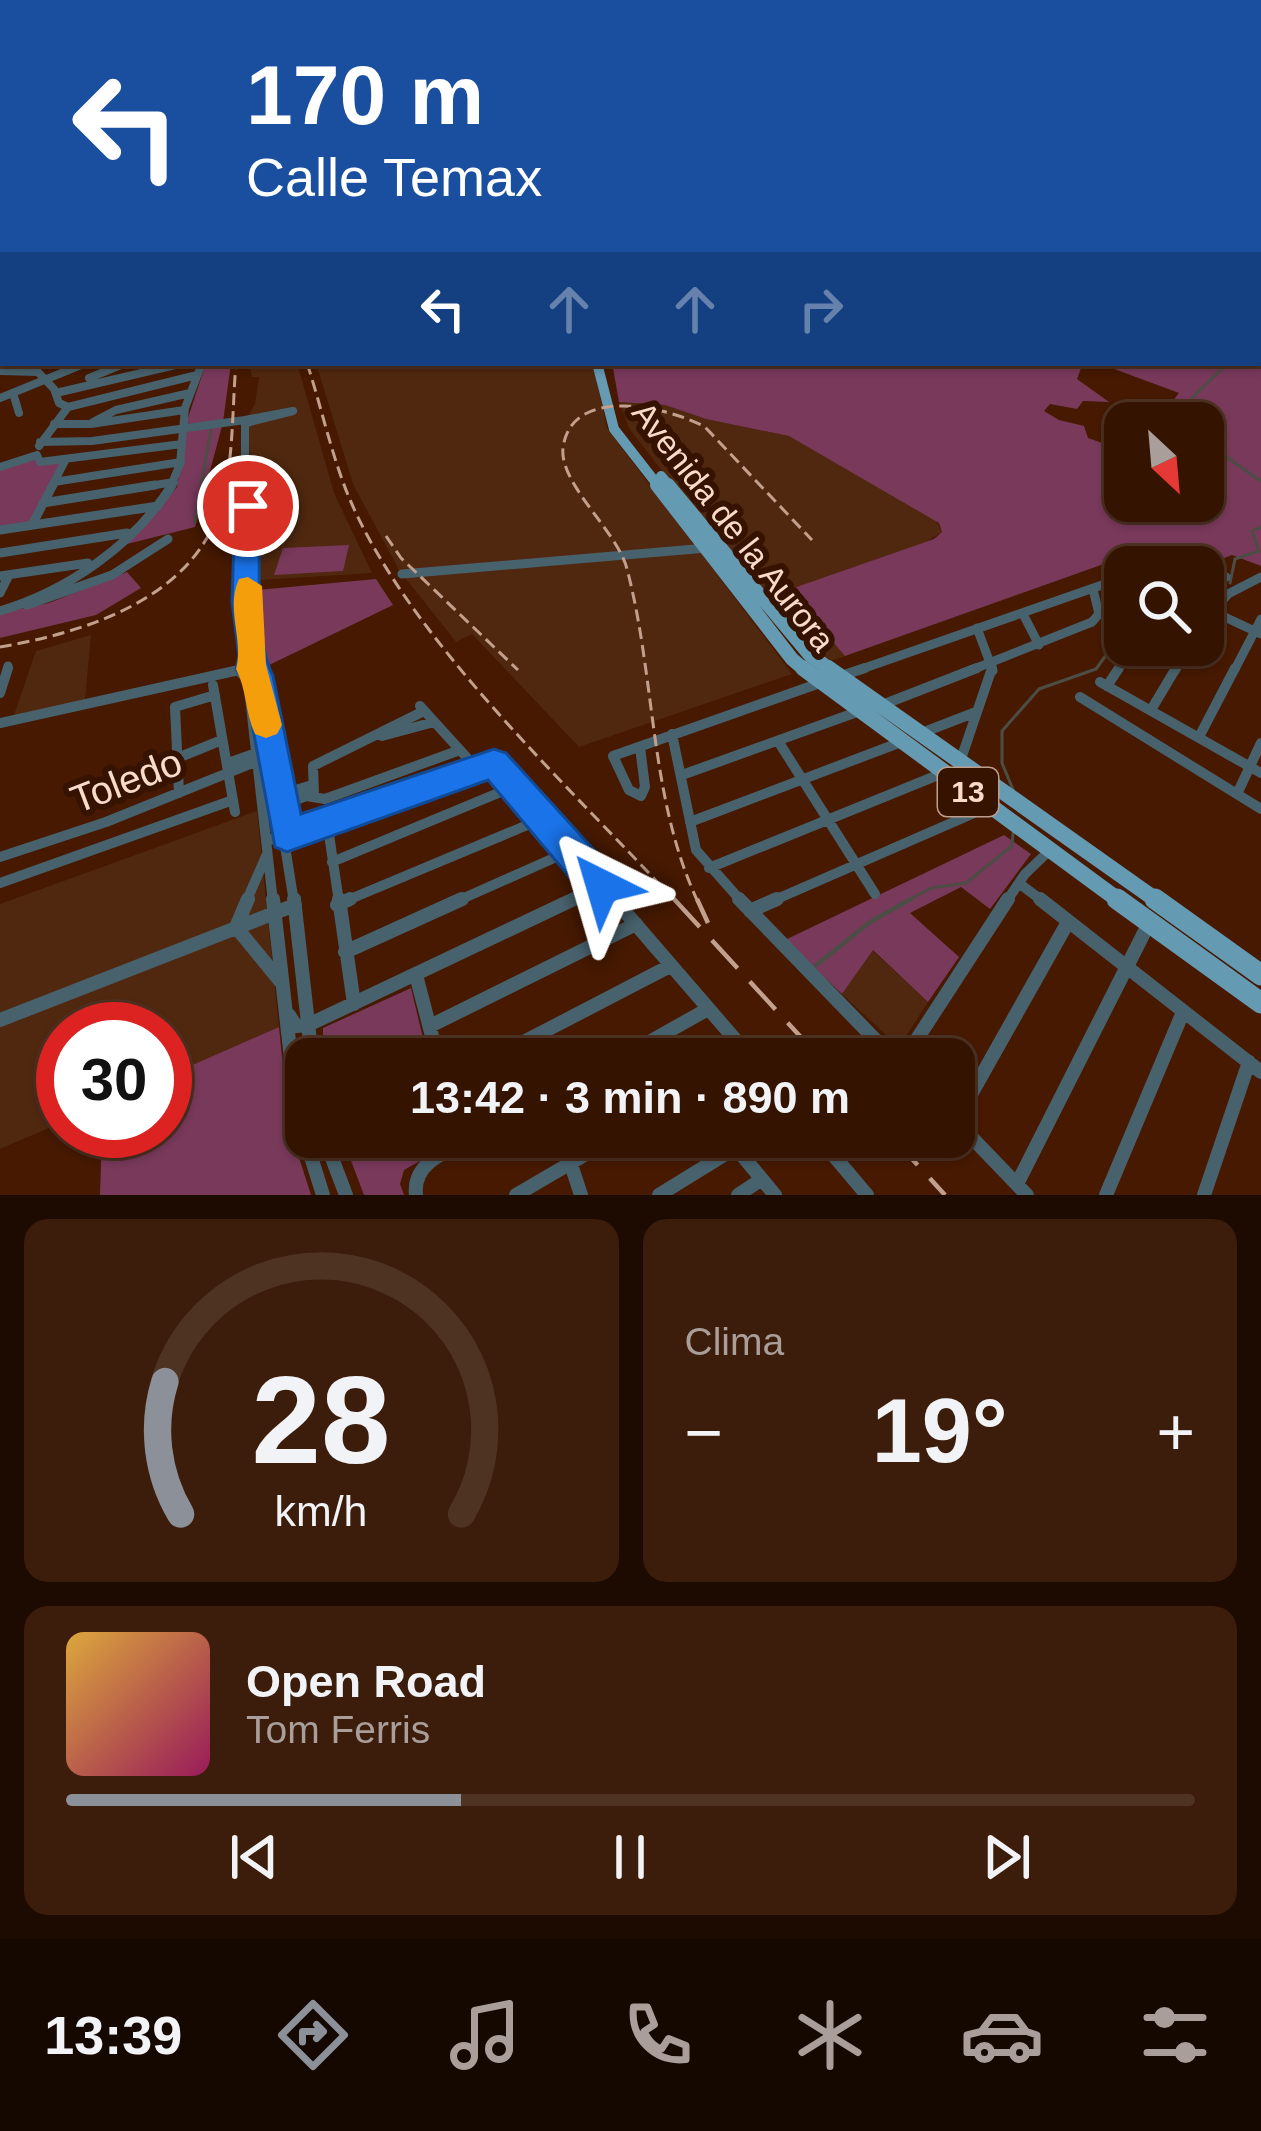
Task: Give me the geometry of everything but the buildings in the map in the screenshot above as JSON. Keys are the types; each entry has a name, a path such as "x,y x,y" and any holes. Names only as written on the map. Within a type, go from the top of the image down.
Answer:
{"main road":[{"name":"Avenida de la Aurora","path":"598,366 614,429 682,519 691,541 790,637 1261,976"},
{"name":"Avenida de la Aurora","path":"607,366 623,428 703,549 786,653 857,712 1261,1003"}],"street":[{"path":"0,396 74,366"},
{"path":"80,366 91,381"},
{"path":"91,381 120,366"},
{"path":"56,393 162,366"},
{"path":"14,608 94,562 158,506 181,462 184,410 201,366"},
{"path":"0,370 29,369 44,378 59,404 68,407 197,375"},
{"path":"0,396 24,386"},
{"path":"13,393 19,413"},
{"path":"91,424 116,410 190,394"},
{"path":"68,407 40,442 40,462 182,444"},
{"path":"54,424 91,424 184,410"},
{"path":"40,442 92,441 271,416"},
{"path":"244,672 254,656 246,602 250,420"},
{"path":"0,467 37,454"},
{"path":"32,525 65,461"},
{"path":"54,482 181,462"},
{"path":"43,503 174,482"},
{"path":"0,530 158,506"},
{"path":"0,553 133,532"},
{"path":"0,611 88,586 129,567 168,539"},
{"path":"402,574 703,549"},
{"path":"0,593 5,575 94,562"},
{"path":"1224,596 1247,580 1261,577"},
{"path":"840,677 1104,584"},
{"path":"882,705 1097,618 1093,589"},
{"path":"1023,614 1039,645"},
{"path":"1224,617 1257,633"},
{"path":"1199,737 1261,619"},
{"path":"960,762 992,663 977,628"},
{"path":"0,693 8,666"},
{"path":"1117,666 1104,684 1256,770"},
{"path":"1150,710 1177,666"},
{"path":"0,723 244,672 258,676 267,847 297,1112 322,1195"},
{"path":"640,747 644,789 638,796 629,790 611,759 640,747 672,734 820,683"},
{"path":"0,883 106,844 234,806 214,690 176,706 179,793"},
{"path":"1080,697 1261,809"},
{"path":"422,709 465,756 325,799 313,790 313,766 422,709"},
{"path":"682,775 857,712"},
{"path":"690,822 976,712"},
{"path":"377,736 402,734 434,722"},
{"path":"672,734 696,850 874,1038"},
{"path":"175,759 222,740"},
{"path":"778,741 875,894"},
{"path":"1238,794 1256,770 1261,742"},
{"path":"265,754 282,801 309,1038"},
{"name":"Toledo","path":"0,857 106,822 265,754"},
{"path":"236,927 267,847 491,764 499,766 732,1038"},
{"path":"709,868 943,773"},
{"path":"332,862 515,786"},
{"path":"264,806 313,790"},
{"path":"750,910 988,807"},
{"path":"338,905 544,818"},
{"path":"327,821 354,1004"},
{"path":"106,822 106,844"},
{"path":"345,952 572,850"},
{"path":"918,1038 1020,884 1050,850"},
{"path":"1020,884 1255,1067 1204,1195"},
{"path":"285,1004 296,1027 308,1024 602,886"},
{"path":"0,1020 295,905"},
{"path":"975,1085 1068,922"},
{"path":"975,1141 1022,1190 1149,923"},
{"path":"430,1026 636,924"},
{"path":"236,927 284,987"},
{"path":"531,1038 670,966"},
{"path":"416,975 433,1038"},
{"path":"657,1038 708,1010"},
{"path":"1106,1195 1184,1012"},
{"path":"332,1158 346,1195"},
{"path":"416,1195 414,1177 435,1158"},
{"path":"568,1158 580,1195"},
{"path":"516,1195 578,1158"},
{"path":"659,1195 720,1158"},
{"path":"744,1158 775,1195"},
{"path":"836,1158 867,1195"},
{"path":"738,1195 762,1179"}],"shaded area":[{"path":"205,366 231,366 223,422 186,424"},
{"path":"298,366 334,493 372,573 259,580 247,417 255,404 259,377 252,377 250,368"},
{"path":"317,366 594,366 607,428 792,674 579,747 472,634 456,642 399,570 353,484"},
{"path":"1082,366 1077,379 1109,402 1083,401 1077,409 1050,404 1044,411 1084,426 1088,438 1104,444 1104,522 1224,522 1224,402 1172,402 1179,393 1106,366 1261,366 1261,566 1232,555 1224,558 1224,546 1104,546 1104,564 845,656 788,590 934,539 942,532 939,523 789,436 706,419 665,405 619,402 613,368"},
{"path":"619,402 665,405 706,419 789,436 934,518 942,532 926,542 789,590 845,656 827,662 777,616 630,430"},
{"path":"222,426 195,527 127,544 177,487 187,427"},
{"path":"34,457 63,462 29,524 0,529 0,469"},
{"path":"349,545 343,571 274,575 283,548"},
{"path":"127,572 141,588 96,615 0,638 0,613 49,603"},
{"path":"376,579 393,605 261,669 251,595 257,590"},
{"path":"91,635 85,700 14,715 36,651"},
{"path":"257,811 279,1027 192,1065 192,1002 36,1002 36,1134 0,1149 0,904"},
{"path":"1004,835 1031,854 990,909 961,887 910,913 959,957 928,1002 873,950 842,994 785,940"},
{"path":"872,950 928,1002 905,1038 889,1038 842,994"},
{"path":"411,988 423,1038 323,1038 323,1028"},
{"path":"279,1027 285,1158 299,1158 311,1195 100,1195 101,1158 192,1158 192,1065"},
{"path":"350,1158 425,1158 404,1170 400,1184 404,1195 364,1195"}],"waterway":[{"path":"1193,402 1192,398 1225,366"},
{"path":"195,522 211,429"},
{"path":"1224,455 1261,481"},
{"path":"1230,583 1235,559 1259,551 1252,531 1261,527"},
{"path":"1014,792 1002,763 1002,731 1039,689 1096,669 1104,658"},
{"path":"905,902 931,888 966,883 1012,846 1013,833"},
{"path":"814,967 870,922 911,899"}],"railway":[{"path":"0,647 102,620 134,605 189,563 209,535 222,502 231,450 236,366"},
{"path":"308,366 348,495 409,603 495,709 676,902"},
{"path":"698,902 670,822 627,569 570,477 563,448 570,428 584,415 624,406 669,413 705,427 812,540"},
{"path":"386,536 401,558 518,670"},
{"path":"674,899 802,1038"},
{"path":"697,899 708,923"},
{"path":"911,1158 945,1195"}],"slow traffic":[{"path":"248,586 254,656 250,669 258,676 266,725"}],"route":[{"path":"248,506 246,602 254,656 250,669 258,676 287,836 494,763 602,886"}]}
